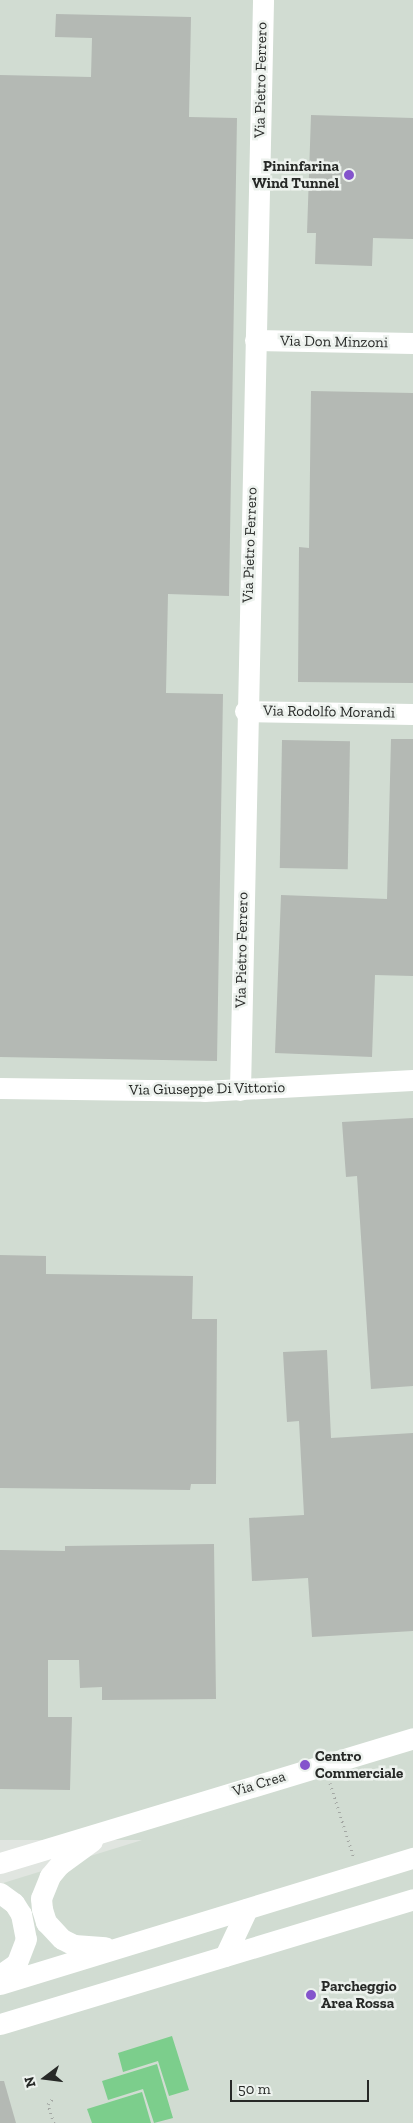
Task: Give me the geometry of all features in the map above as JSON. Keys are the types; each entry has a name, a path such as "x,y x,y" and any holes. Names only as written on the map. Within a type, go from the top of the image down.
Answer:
{"street":[{"name":"Via Pietro Ferrero","path":"240,1090 246,711 263,0"},
{"name":"Via Don Minzoni","path":"255,340 413,343"},
{"name":"Via Rodolfo Morandi","path":"246,711 413,714"},
{"name":"Via Giuseppe Di Vittorio","path":"0,1088 240,1090 413,1080"},
{"name":"Via Crea","path":"0,1863 413,1738"},
{"name":"Via Crea","path":"104,1832 60,1864 50,1876 44,1886 42,1909 46,1922 62,1940 74,1945 120,1947"},
{"name":"Via Crea","path":"0,1984 413,1858"},
{"path":"0,1893 14,1903 21,1914 26,1939 16,1963 0,1975"},
{"path":"0,2024 413,1899"},
{"path":"225,1956 247,1909"}],"path":[{"path":"324,1764 359,1875"},
{"path":"54,2097 48,2104 54,2123"}],"shaded area":[{"path":"0,0 413,0 413,1840 0,1840"},
{"path":"413,1756 413,2123 0,2123 0,1884"},
{"path":"172,2036 189,2090 169,2096 158,2061 123,2072 118,2053"},
{"path":"157,2064 173,2118 154,2123 143,2089 108,2100 102,2081"},
{"path":"142,2092 151,2123 92,2123 87,2109"}],"building":[{"path":"56,14 191,17 189,117 237,118 229,596 168,594 166,693 223,694 217,1061 0,1057 0,75 91,77 92,38 55,37"},
{"name":"Pininfarina Wind Tunnel","path":"311,115 413,118 413,239 373,238 372,266 315,264 316,233 307,233"},
{"path":"311,391 413,393 413,683 298,682 299,547 309,548"},
{"path":"391,739 413,739 413,976 375,975 372,1057 275,1053 281,895 387,899"},
{"path":"282,740 350,741 348,869 280,868"},
{"path":"413,1118 413,1386 371,1389 357,1176 346,1177 342,1122"},
{"path":"0,1255 46,1256 46,1274 193,1276 192,1319 217,1319 216,1484 191,1484 190,1490 0,1488"},
{"path":"327,1350 331,1438 413,1433 413,1631 312,1637 308,1578 252,1581 249,1518 304,1515 299,1421 287,1422 283,1352"},
{"path":"214,1544 216,1699 102,1700 102,1687 80,1688 79,1660 48,1660 48,1717 72,1717 70,1790 0,1789 0,1550 65,1551 65,1546"},
{"path":"0,2081 4,2081 16,2123 0,2123"}],"place":[{"name":"Pininfarina Wind Tunnel","path":"349,175"},
{"name":"Centro Commerciale","path":"305,1765"},
{"name":"Parcheggio Area Rossa","path":"311,1995"}]}
